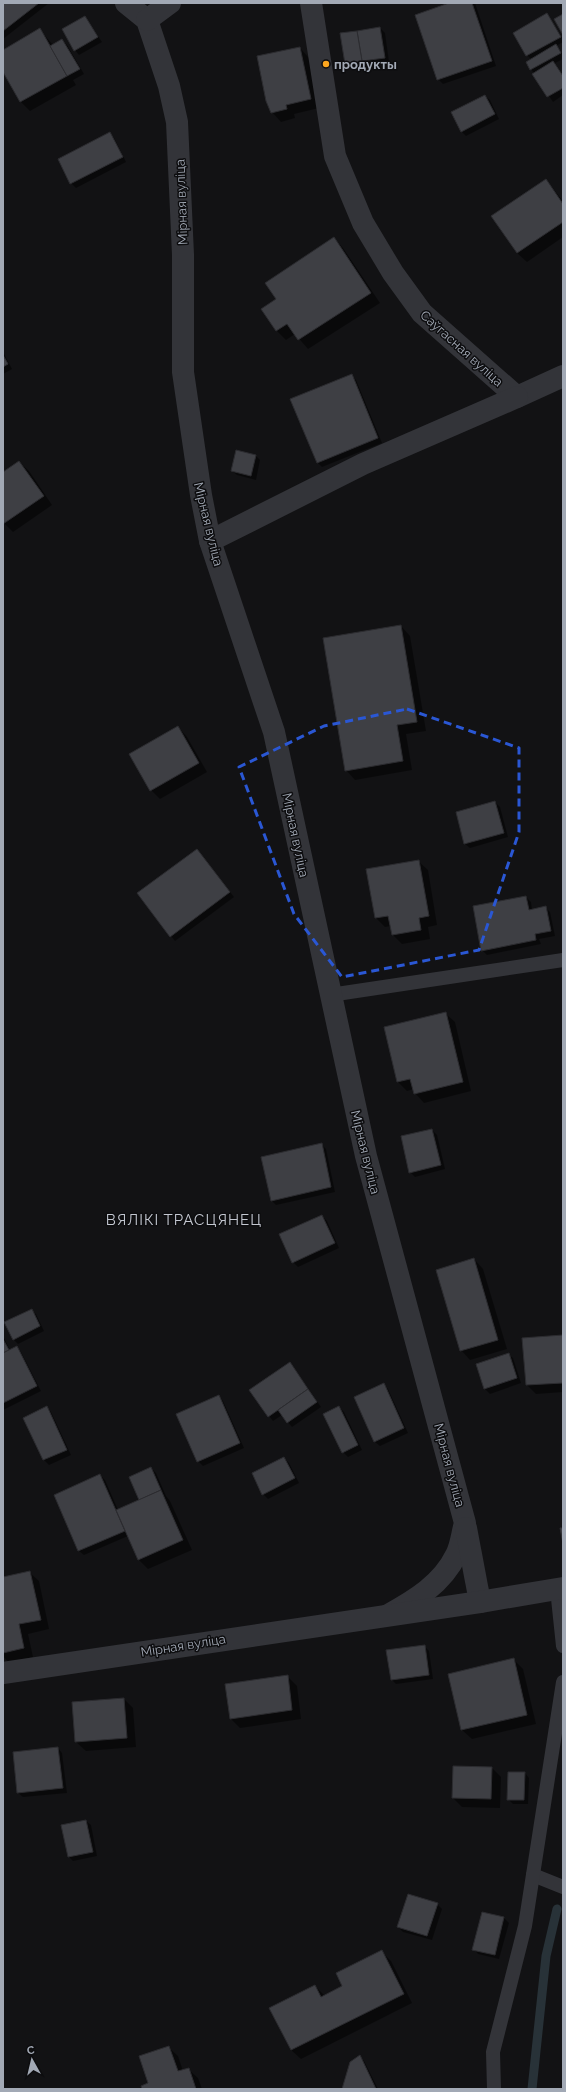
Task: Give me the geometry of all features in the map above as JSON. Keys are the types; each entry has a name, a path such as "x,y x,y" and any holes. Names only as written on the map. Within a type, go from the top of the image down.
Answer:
{"street":[{"path":"126,3 147,20 170,3"},
{"name":"Саўгасная вуліца","path":"310,3 335,156 363,223 393,273 422,313 517,397"},
{"name":"Мірная вуліца","path":"147,20 169,86 177,122 183,248 183,372 200,496 210,541 274,732 366,1156 465,1523 457,1555 439,1581 415,1600 388,1615"},
{"path":"210,541 363,464 563,376"},
{"path":"465,1523 480,1602"},
{"name":"Мірная вуліца","path":"3,1673 480,1602 560,1588"}],"lane":[{"path":"330,995 563,960"},
{"path":"560,1588 563,1646"},
{"path":"494,2089 493,2052 525,1926 563,1682"},
{"path":"533,1875 563,1887"}],"highlighted area":[{"path":"407,709 519,748 519,832 479,950 342,977 294,914 239,767 324,726"}],"building":[{"path":"3,3 39,3 3,31"},
{"path":"449,3 472,3 492,61 437,80 415,15"},
{"path":"547,13 561,37 526,56 513,33"},
{"path":"563,14 563,35 554,19"},
{"path":"85,16 98,37 74,51 62,29"},
{"path":"380,27 385,58 362,61 357,31"},
{"path":"40,28 67,76 20,102 3,72 3,50"},
{"path":"357,31 362,61 345,64 340,33"},
{"path":"62,39 80,69 67,76 50,46"},
{"path":"556,44 561,53 530,70 526,62"},
{"path":"300,47 311,99 286,105 287,109 271,113 266,101 257,56"},
{"path":"553,61 563,76 563,88 547,97 532,74"},
{"path":"485,95 495,114 461,132 451,112"},
{"path":"110,132 123,157 70,184 58,159"},
{"path":"546,179 563,204 563,222 517,253 491,216"},
{"path":"334,237 371,293 298,340 287,324 276,331 261,309 276,299 265,283"},
{"path":"3,355 8,364 3,367"},
{"path":"352,374 378,438 317,463 290,399"},
{"path":"236,450 256,455 251,476 231,471"},
{"path":"19,461 44,496 3,524 3,472"},
{"path":"401,625 417,722 397,725 403,761 345,771 323,638"},
{"path":"178,726 199,763 150,791 129,754"},
{"path":"495,801 504,833 464,844 456,812"},
{"path":"197,849 230,892 170,937 137,893"},
{"path":"419,860 429,916 419,918 421,930 392,935 388,916 375,918 366,869"},
{"path":"526,896 529,910 546,906 551,931 535,934 536,940 481,951 473,906"},
{"path":"446,1012 463,1082 414,1094 410,1079 397,1082 384,1027"},
{"path":"432,1129 441,1165 409,1173 401,1136"},
{"path":"322,1143 331,1187 271,1201 261,1157"},
{"path":"322,1215 335,1243 292,1263 279,1234"},
{"path":"474,1258 498,1340 460,1351 436,1270"},
{"path":"32,1309 40,1326 13,1340 4,1322"},
{"path":"563,1335 563,1383 526,1385 522,1338"},
{"path":"3,1339 9,1350 3,1353"},
{"path":"17,1346 37,1386 3,1403 3,1353"},
{"path":"509,1353 517,1378 484,1389 476,1364"},
{"path":"290,1362 308,1389 268,1417 249,1390"},
{"path":"384,1383 404,1428 374,1442 354,1397"},
{"path":"308,1389 317,1402 287,1423 278,1410"},
{"path":"219,1395 240,1443 197,1462 176,1414"},
{"path":"47,1406 67,1450 43,1460 23,1418"},
{"path":"339,1406 358,1445 342,1453 323,1414"},
{"path":"284,1457 295,1478 262,1495 252,1473"},
{"path":"151,1467 161,1490 139,1500 129,1477"},
{"path":"100,1474 125,1531 78,1551 54,1495"},
{"path":"161,1490 183,1540 138,1560 116,1510"},
{"path":"560,1528 563,1528 563,1544"},
{"path":"30,1571 41,1620 19,1624 24,1648 3,1653 3,1577"},
{"path":"425,1645 429,1675 391,1680 386,1650"},
{"path":"514,1658 527,1715 461,1730 448,1674"},
{"path":"288,1675 292,1710 230,1719 225,1684"},
{"path":"124,1698 127,1738 75,1742 72,1702"},
{"path":"58,1747 63,1788 17,1793 13,1752"},
{"path":"453,1766 492,1767 491,1799 452,1798"},
{"path":"508,1772 525,1772 524,1800 507,1800"},
{"path":"86,1820 93,1852 68,1857 61,1825"},
{"path":"408,1894 438,1903 427,1936 397,1927"},
{"path":"482,1912 504,1917 495,1955 472,1950"},
{"path":"382,1950 404,1994 291,2050 269,2008 315,1985 321,1997 342,1986 336,1973"},
{"path":"169,2046 178,2071 189,2068 196,2089 142,2089 141,2086 148,2083 139,2056"},
{"path":"360,2055 376,2089 342,2089 350,2062"}],"waterway":[{"path":"532,2089 546,1956 557,1909"}],"place":[{"name":"продукты","path":"326,64"}],"district":[{"name":"ВЯЛІКІ ТРАСЦЯНЕЦ","path":"184,1220"}]}
